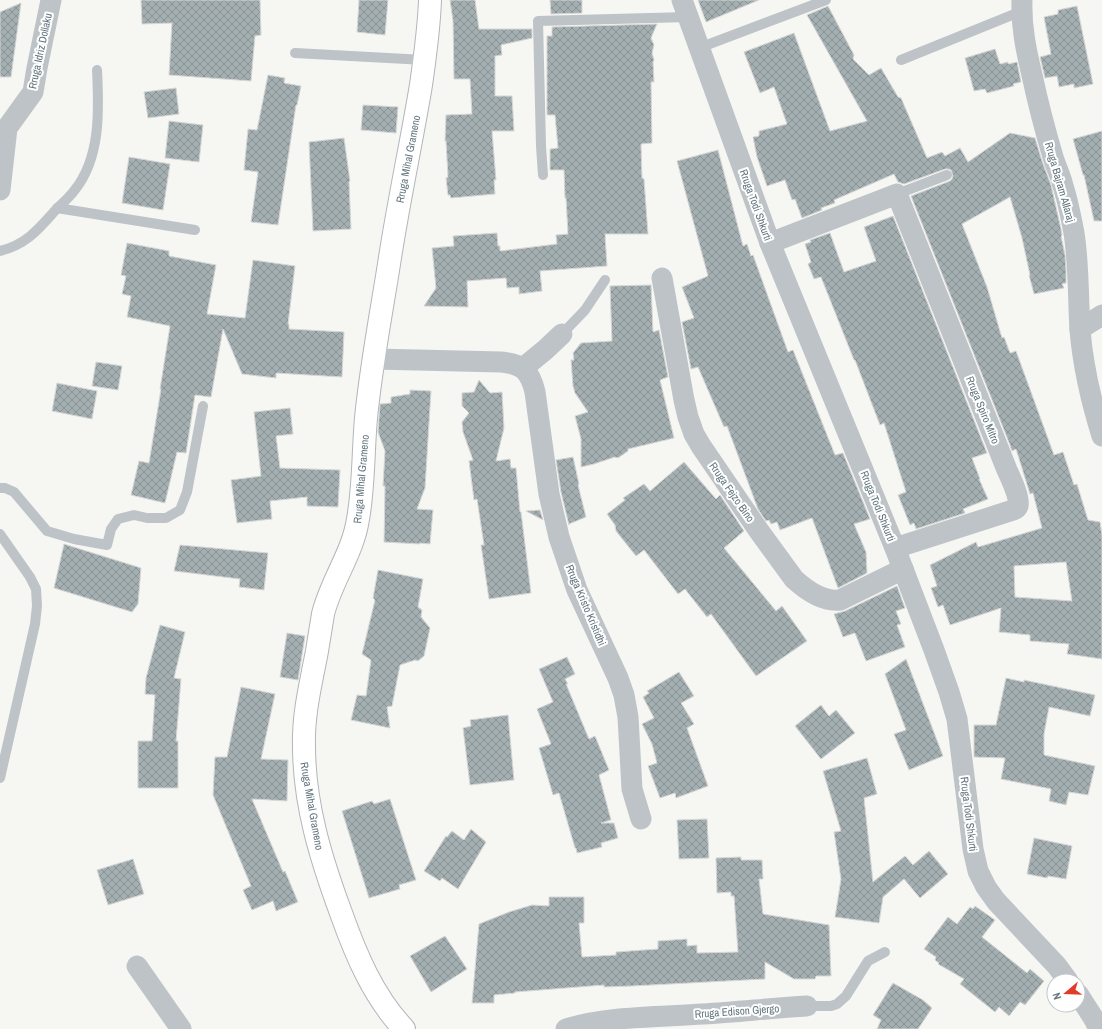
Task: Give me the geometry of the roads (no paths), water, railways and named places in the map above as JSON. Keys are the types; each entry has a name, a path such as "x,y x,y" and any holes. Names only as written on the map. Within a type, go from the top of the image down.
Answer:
{"street":[{"name":"Rruga Idriz Dollaku","path":"0,190 3,129 32,92 51,0"},
{"name":"Rruga Mihal Grameno","path":"404,1029 384,1005 362,966 321,857 315,834 307,788 304,761 304,726 323,617 328,598 345,561 358,522 367,415 374,359 393,238 416,117 425,60 430,0"},
{"name":"Rruga Bajram Allaraj","path":"1022,5 1024,38 1035,90 1063,185 1074,235 1079,286 1080,329 1083,356 1090,395 1102,436"},
{"name":"Rruga Todi Shkurti","path":"685,9 770,243 895,548 949,692 957,719 973,849 978,870 986,887 996,901 1062,973"},
{"path":"770,243 897,194"},
{"name":"Rruga Spiro Mitro","path":"895,548 1013,510 1018,505 1014,488 1007,470 897,194"},
{"name":"Rruga Fejzo Bino","path":"662,278 684,400 694,434 709,460 794,579 808,590 825,599 833,601 840,600 903,569"},
{"path":"1080,329 1102,315"},
{"path":"374,359 492,361 513,364 523,368 562,334"},
{"name":"Rruga Kristo Kristidhi","path":"523,368 530,377 535,392 548,487 559,537 577,590 622,687 628,717 632,789 641,819"},
{"path":"137,966 182,1029"},
{"name":"Rruga Edison Gjergo","path":"566,1029 628,1018 712,1014 807,1006"},
{"path":"1086,1006 1099,1029"}],"lane":[{"path":"699,48 826,0"},
{"path":"901,60 1022,5"},
{"name":"Rruga Todi Shkurti","path":"543,175 538,21 685,9"},
{"path":"295,53 425,60"},
{"path":"0,251 9,249 25,241 42,226 75,190 88,167 94,145 97,121 98,97 96,70"},
{"path":"897,194 947,175"},
{"path":"57,208 195,230"},
{"path":"562,334 584,310 605,280"},
{"path":"0,488 5,488 14,492 47,531 107,545 112,530 118,519 134,515 147,518 166,518 180,510 187,492 203,406"},
{"path":"0,534 30,577 36,589 37,606 35,624 0,778"},
{"name":"Rruga Edison Gjergo","path":"807,1006 831,1006 837,1004 846,996 868,961 885,952"}]}
